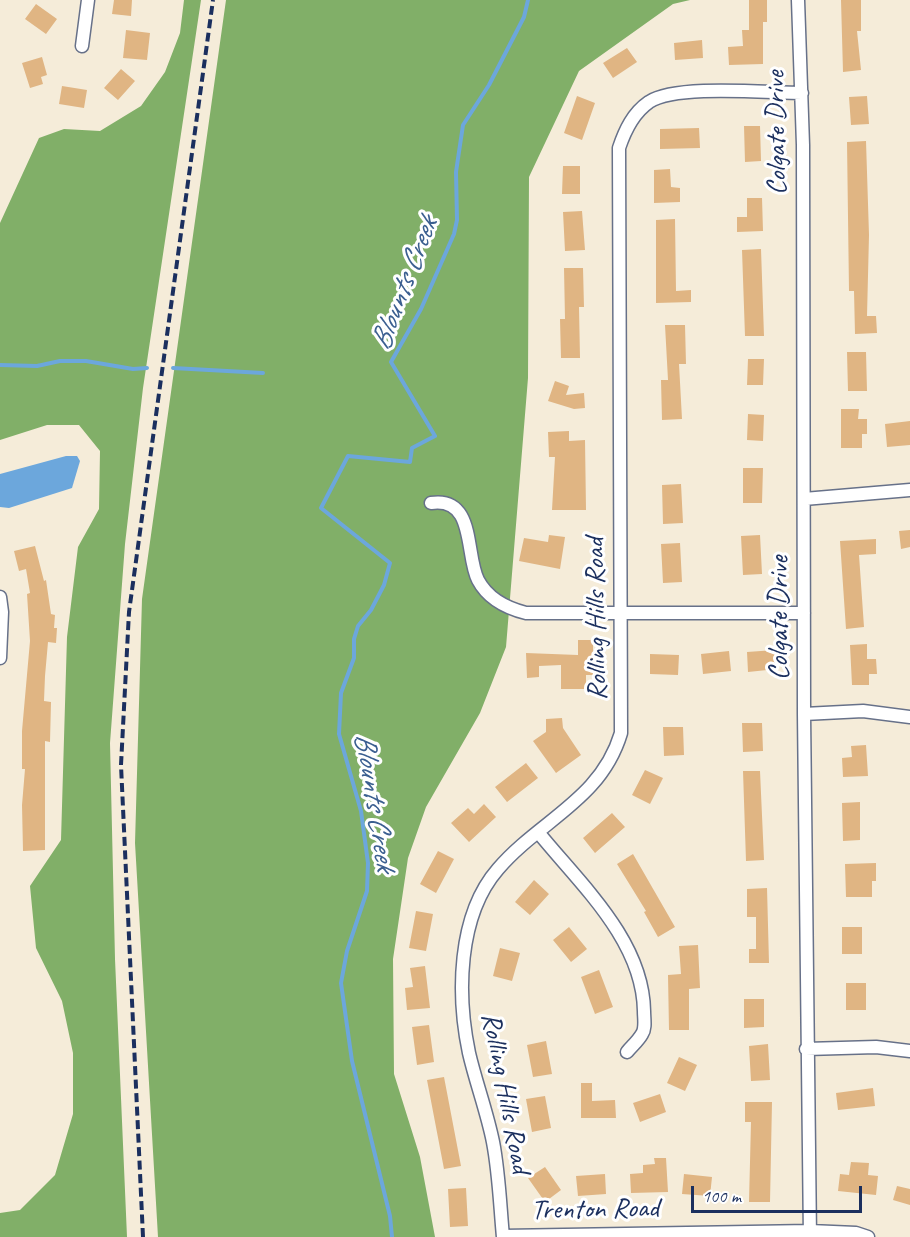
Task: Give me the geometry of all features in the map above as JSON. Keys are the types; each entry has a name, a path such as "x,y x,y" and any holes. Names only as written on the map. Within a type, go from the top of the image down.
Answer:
{"street":[{"path":"82,46 88,0"},
{"name":"Colgate Drive","path":"798,0 797,38 802,93 806,1049 810,1234"},
{"name":"Rolling Hills Road","path":"503,1236 493,1140 469,1051 464,1003 464,967 470,928 478,901 497,870 538,832 588,791 608,767 616,751 623,718 618,161 623,136 640,110 662,96 697,92 802,93"},
{"path":"804,499 910,490"},
{"path":"431,503 449,505 463,516 477,578 491,597 501,604 526,613 804,613"},
{"path":"0,597 2,612 0,658"},
{"path":"804,714 863,711 910,717"},
{"path":"538,832 615,927 633,961 640,984 644,1025 643,1033 627,1052"},
{"path":"806,1049 876,1047 910,1051"},
{"name":"Trenton Road","path":"503,1236 856,1233 868,1237"}],"green space":[{"path":"184,0 201,0 143,388 125,544 110,743 115,959 127,1237 0,1237 0,1213 20,1210 55,1175 73,1114 73,1053 62,1001 36,948 30,886 61,840 67,637 78,547 99,509 100,451 79,425 47,425 0,440 0,223 39,138 64,129 100,131 141,106 165,72 180,33"},
{"path":"226,0 690,0 673,4 579,71 529,177 528,378 506,647 480,713 426,807 408,858 393,959 394,1074 420,1157 435,1237 158,1237 135,843 142,599"}],"water":[{"path":"66,456 77,456 80,461 72,488 9,508 0,507 0,474"}],"building":[{"path":"114,0 132,0 131,16 112,14"},
{"path":"749,0 767,0 767,22 763,22 763,64 729,65 728,47 743,46 742,30 749,30"},
{"path":"841,0 861,0 861,31 857,31 861,70 843,72"},
{"path":"36,4 57,19 46,34 25,19"},
{"path":"126,30 150,33 147,60 123,58"},
{"path":"702,40 703,58 675,60 674,43"},
{"path":"627,48 637,62 613,78 603,63"},
{"path":"42,57 47,75 41,77 43,84 30,88 22,63"},
{"path":"121,69 135,81 118,100 104,88"},
{"path":"62,86 87,90 84,108 59,104"},
{"path":"577,96 595,103 582,140 564,133"},
{"path":"867,96 869,124 851,125 849,97"},
{"path":"744,126 760,126 761,161 745,162"},
{"path":"699,128 700,148 660,149 660,129"},
{"path":"866,141 869,235 867,316 876,316 877,333 855,334 854,291 849,291 847,142"},
{"path":"563,166 580,166 580,194 562,194"},
{"path":"670,169 671,187 680,188 680,202 654,203 654,170"},
{"path":"747,198 762,198 763,231 737,232 737,217 747,217"},
{"path":"582,211 585,250 565,251 563,212"},
{"path":"675,219 676,291 691,290 691,302 656,303 656,220"},
{"path":"761,249 764,336 745,336 742,250"},
{"path":"564,268 583,268 584,307 579,307 580,358 561,358 560,319 565,319"},
{"path":"665,325 685,325 686,364 679,364 682,419 662,420 661,380 668,380"},
{"path":"847,352 866,352 867,391 848,391"},
{"path":"748,359 764,359 763,385 747,385"},
{"path":"555,381 569,386 566,395 584,393 585,408 574,409 548,401"},
{"path":"841,409 859,409 858,419 867,419 867,434 862,434 862,448 841,448"},
{"path":"748,414 764,415 763,441 747,440"},
{"path":"910,421 910,445 887,447 885,424"},
{"path":"569,431 569,441 585,440 586,510 552,510 555,457 549,457 548,432"},
{"path":"743,468 763,468 762,503 743,503"},
{"path":"681,484 683,523 663,524 662,485"},
{"path":"910,530 910,547 901,549 899,531"},
{"path":"549,535 565,537 560,569 519,561 524,538 548,542"},
{"path":"760,535 762,574 743,575 741,536"},
{"path":"876,539 876,554 859,555 864,627 846,629 840,541"},
{"path":"680,543 682,582 663,583 661,544"},
{"path":"35,546 44,581 46,580 51,614 55,615 54,628 57,628 56,643 48,642 45,676 44,701 51,702 50,742 45,741 45,850 23,851 22,805 25,769 22,769 22,731 30,641 27,594 30,593 26,569 19,571 14,551"},
{"path":"578,640 593,640 593,675 586,675 586,689 561,689 561,665 539,666 539,677 527,678 526,653 578,655"},
{"path":"867,644 867,659 876,659 877,674 869,674 869,685 852,685 850,645"},
{"path":"775,650 777,669 748,672 747,652"},
{"path":"729,651 731,671 703,674 701,654"},
{"path":"650,654 679,655 678,675 650,674"},
{"path":"562,718 563,728 581,755 556,773 533,741 546,732 546,719"},
{"path":"742,723 762,723 763,751 743,752"},
{"path":"663,727 683,727 684,755 664,756"},
{"path":"866,745 868,776 843,777 842,758 852,757 851,746"},
{"path":"526,763 538,778 507,802 495,787"},
{"path":"645,770 663,778 650,804 632,795"},
{"path":"743,771 760,771 764,860 746,861"},
{"path":"860,802 860,840 843,841 842,803"},
{"path":"484,804 496,817 469,842 451,823 468,808 474,814"},
{"path":"612,813 625,827 595,853 583,838"},
{"path":"438,851 454,859 436,893 420,884"},
{"path":"633,854 675,927 658,937 644,912 646,911 617,864"},
{"path":"876,863 876,881 872,881 872,897 846,897 845,864"},
{"path":"534,880 549,894 530,915 515,902"},
{"path":"767,888 769,963 749,963 749,949 756,949 756,917 747,917 747,889"},
{"path":"416,911 433,914 426,951 409,948"},
{"path":"569,927 587,949 571,962 553,940"},
{"path":"842,927 862,927 862,954 842,954"},
{"path":"698,945 700,988 689,989 689,1030 669,1030 668,975 681,974 679,946"},
{"path":"500,948 520,953 512,981 493,976"},
{"path":"425,966 430,1008 407,1010 405,988 413,987 410,968"},
{"path":"599,970 613,1007 595,1014 581,977"},
{"path":"846,983 866,983 866,1010 846,1010"},
{"path":"744,999 764,999 764,1027 744,1028"},
{"path":"429,1025 434,1062 417,1065 412,1027"},
{"path":"546,1041 552,1074 533,1077 527,1045"},
{"path":"768,1044 770,1080 751,1081 749,1046"},
{"path":"679,1057 697,1065 685,1091 667,1083"},
{"path":"444,1077 461,1166 444,1169 427,1080"},
{"path":"581,1083 592,1083 592,1101 615,1100 616,1118 581,1118"},
{"path":"873,1088 875,1106 838,1110 836,1093"},
{"path":"660,1094 666,1112 640,1122 633,1103"},
{"path":"545,1096 551,1128 532,1132 526,1099"},
{"path":"745,1102 772,1102 770,1202 749,1202 751,1122 745,1122"},
{"path":"654,1158 666,1158 668,1192 631,1193 630,1174 643,1173 643,1165 655,1164"},
{"path":"851,1162 869,1163 868,1175 878,1176 876,1195 838,1191 840,1174 849,1175"},
{"path":"545,1167 561,1190 545,1202 528,1178"},
{"path":"605,1174 606,1194 578,1196 576,1176"},
{"path":"684,1174 712,1177 710,1196 682,1194"},
{"path":"897,1186 910,1189 910,1205 893,1200"},
{"path":"466,1188 468,1226 450,1227 448,1189"}],"waterway":[{"name":"Blounts Creek","path":"392,1237 390,1216 352,1061 341,983 347,951 367,891 368,863 361,811 339,734 341,693 354,658 354,639 358,626 371,610 384,585 390,563 321,508 348,456 410,462 412,448 435,436 391,362 421,309 454,234 457,220 456,172 463,125 489,85 524,17 528,0"},
{"path":"0,365 37,366 60,361 86,361 133,369 147,368"},
{"path":"173,368 263,373"}],"railway":[{"path":"143,1237 121,765 129,612 213,0"}]}
